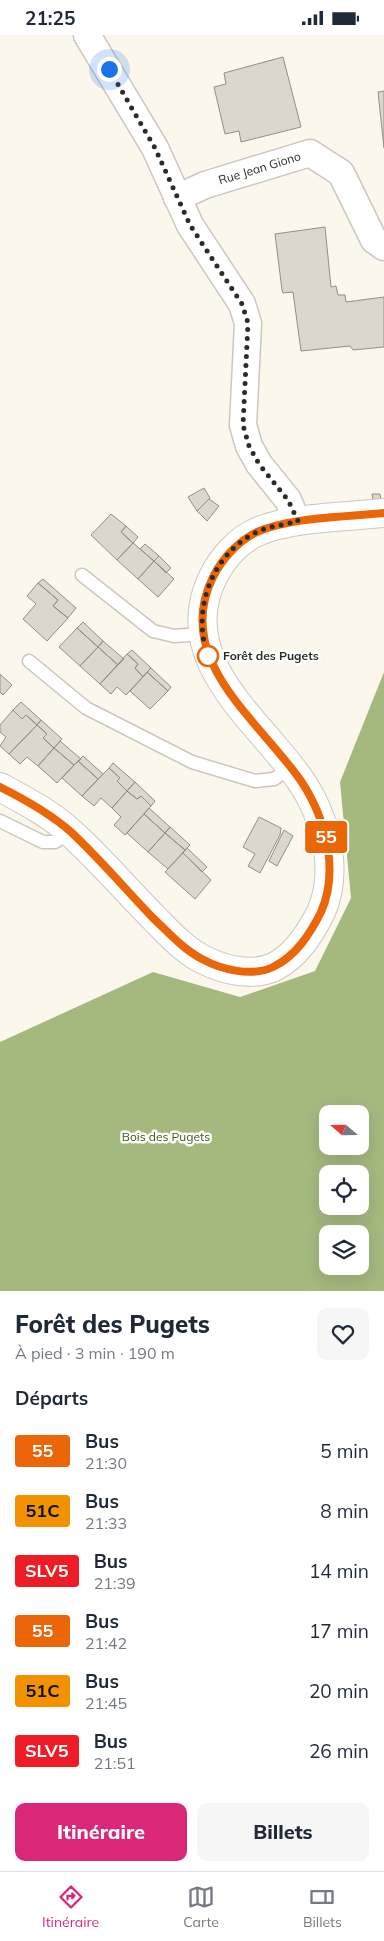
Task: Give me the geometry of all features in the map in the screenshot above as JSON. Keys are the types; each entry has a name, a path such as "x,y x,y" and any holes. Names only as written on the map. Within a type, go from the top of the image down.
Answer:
{"street":[{"path":"87,35 155,148 190,225 242,304 248,323 243,425 249,446 259,464 288,500 298,521"},
{"name":"Rue Jean Giono","path":"178,198 205,185 310,153 340,173 374,240 384,247"},
{"path":"0,787 70,831 180,944 202,959 223,967 247,972 265,971 282,963 299,948 312,929 323,906 330,881 324,826 302,781 218,676 207,653 202,634 202,610 208,587 219,565 235,547 257,532 298,521 384,513"}],"lane":[{"path":"82,575 153,631 174,635 202,634"},
{"path":"28,661 86,708 192,762 255,781 274,779 291,767"},
{"path":"0,821 42,842 55,842 70,831"}],"green space":[{"name":"Bois des Pugets","path":"384,672 384,1291 0,1291 0,1042 153,972 240,997 315,971 351,898 340,782"}],"building":[{"path":"283,57 301,127 241,142 239,131 225,134 214,87 226,84 224,73"},
{"path":"384,91 384,148 378,92"},
{"path":"325,227 331,287 336,286 338,295 345,295 346,302 384,297 384,347 353,350 350,346 301,351 293,292 283,293 282,290 275,234"},
{"path":"204,488 210,498 197,511 188,497"},
{"path":"372,494 380,494 381,499 373,500"},
{"path":"209,499 219,506 207,521 197,511"},
{"path":"111,514 126,526 121,532 133,543 117,560 91,535"},
{"path":"126,526 138,537 133,543 121,532"},
{"path":"133,543 154,561 138,579 117,560"},
{"path":"145,544 159,556 154,561 140,549"},
{"path":"159,556 171,568 166,573 154,561"},
{"path":"154,561 174,579 158,597 138,579"},
{"path":"43,579 76,608 68,618 53,606 58,600 38,583"},
{"path":"38,583 58,600 53,606 68,618 47,641 23,619 36,604 27,596"},
{"path":"83,622 103,641 98,647 77,628"},
{"path":"77,628 98,647 80,666 59,647"},
{"path":"103,641 124,659 118,665 98,647"},
{"path":"98,647 118,665 100,684 80,666"},
{"path":"132,650 151,668 143,677 135,668 138,664 127,654"},
{"path":"127,654 138,664 135,668 143,677 126,695 117,687 111,694 100,684"},
{"path":"151,668 171,687 168,691 147,672"},
{"path":"147,672 168,691 150,709 130,691"},
{"path":"0,674 12,685 3,695 0,692"},
{"path":"21,702 41,720 37,725 26,715 22,719 13,710"},
{"path":"13,710 22,719 26,715 37,725 9,754 0,746 6,737 0,732 0,725"},
{"path":"41,720 62,739 54,748 43,738 47,734 37,725"},
{"path":"37,725 47,734 43,738 54,748 38,766 27,757 20,764 9,754"},
{"path":"60,741 81,759 74,765 54,748"},
{"path":"54,748 74,765 57,783 38,766"},
{"path":"83,756 103,774 98,779 78,761"},
{"path":"78,761 98,779 82,796 62,778"},
{"path":"113,763 135,782 127,791 117,781 120,778 109,768"},
{"path":"109,768 120,778 117,781 127,791 112,808 101,798 94,806 82,796"},
{"path":"135,782 155,801 151,806 141,796 137,799 127,791"},
{"path":"127,791 137,799 141,796 151,806 125,835 114,825 121,817 112,808"},
{"path":"149,808 170,827 165,833 144,814"},
{"path":"144,814 165,833 148,852 127,833"},
{"path":"259,817 281,828 280,835 260,873 248,866 255,854 243,847"},
{"path":"170,827 190,845 185,850 165,833"},
{"path":"284,830 293,836 277,866 269,861"},
{"path":"165,833 185,850 168,869 148,852"},
{"path":"187,848 207,867 202,872 183,853"},
{"path":"183,853 211,880 195,899 165,872"}],"bus line":[{"name":"55","path":"0,787 30,804 70,831 180,944 202,959 223,967 247,972 265,971 282,963 299,948 312,929 323,906 330,881 324,826 302,781 218,676 207,653 202,634 202,610 208,587 219,565 235,547 257,532 298,521 384,513"}],"place":[{"name":"Forêt des Pugets","path":"208,656"}],"route":[{"path":"109,69 155,148 190,225 242,304 248,323 243,425 249,446 259,464 288,500 298,521 257,532 235,547 219,565 208,587 202,610 202,634 208,656"}]}
